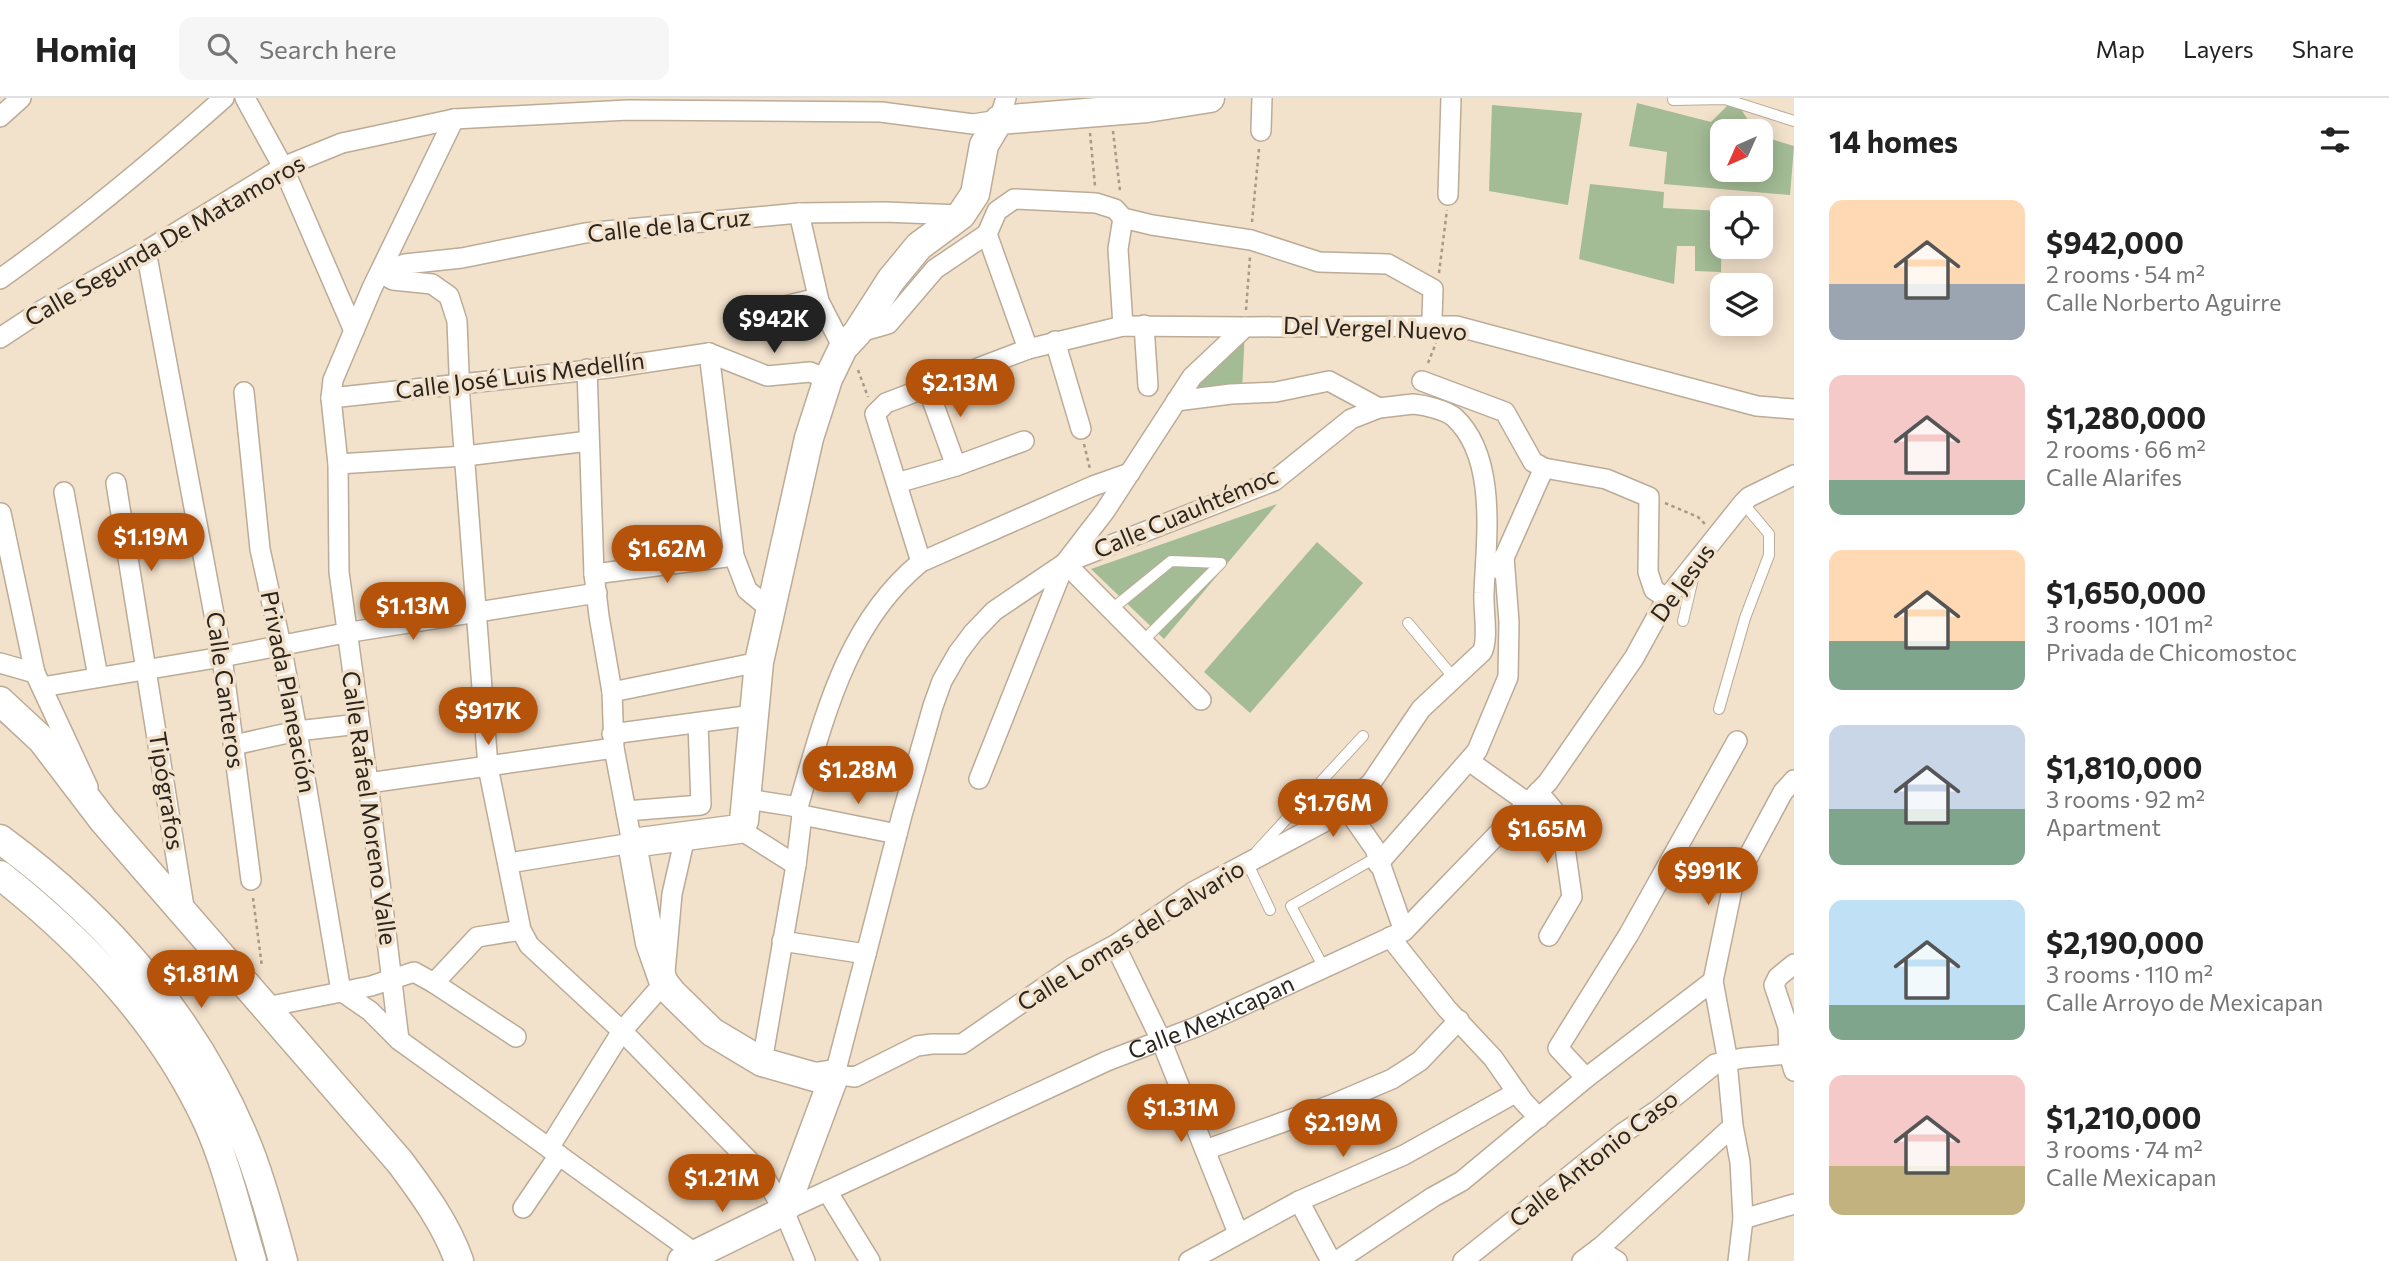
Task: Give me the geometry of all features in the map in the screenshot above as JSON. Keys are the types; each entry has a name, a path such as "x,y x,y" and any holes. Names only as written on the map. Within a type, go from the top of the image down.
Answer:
{"main road":[{"path":"784,1211 835,1074 816,1077 762,1062 712,1032 664,983 650,943 632,843 739,829 744,821 759,662 788,542 809,438 828,379 850,340 891,280 919,246 961,215 975,194 984,145 1003,109 1099,112 1210,98"},
{"path":"0,701 42,740 103,820 400,1162 428,1199 459,1261"},
{"path":"0,839 88,913 142,969 182,1024 240,1128 264,1191 283,1261"},
{"path":"0,876 39,906 94,959 139,1010 177,1065 208,1125 231,1185 252,1261"},
{"name":"Calle Mexicapan","path":"689,1258 784,1211"}],"street":[{"path":"0,117 21,98"},
{"path":"0,279 54,241 158,158 223,98"},
{"path":"245,98 283,167 354,331"},
{"path":"1261,131 1262,98"},
{"path":"1448,195 1451,98"},
{"name":"Calle Segunda De Matamoros","path":"0,338 283,167 342,143 454,119 628,110 882,105 973,124 1003,109"},
{"name":"Calle Rafael Moreno Valle","path":"399,1040 368,783 345,632 339,572 338,464 331,398 333,380 354,331 454,119"},
{"path":"799,213 818,298 850,340 888,324 935,269 987,234 997,211 1014,199 1096,203 1115,209 1123,218 1251,240 1320,262 1388,264 1433,289 1432,318 1436,326"},
{"name":"Calle de la Cruz","path":"380,273 405,264 462,258 585,233 799,213 961,215"},
{"path":"1123,218 1118,249 1124,326"},
{"path":"987,234 1028,349"},
{"name":"Calle Canteros","path":"146,251 222,657 251,880"},
{"path":"380,273 393,280 432,284 449,296 457,321 460,398 488,767 521,930 529,946 622,1031 764,1176 784,1211 805,1261"},
{"path":"736,318 818,298"},
{"path":"1144,325 1148,386"},
{"name":"Del Vergel Nuevo","path":"875,414 886,403 1028,349 1124,326 1144,325 1457,326 1757,406 1794,409"},
{"path":"979,779 1065,563 1105,511 1192,377 1245,327"},
{"path":"1055,341 1081,429"},
{"path":"770,609 747,590 734,555 709,353 767,376 810,372 828,379"},
{"name":"Calle José Luis Medellín","path":"331,398 709,353"},
{"path":"509,863 632,843 613,741 612,692 599,616 587,369"},
{"path":"1176,401 1276,391 1329,381 1379,408"},
{"path":"1422,381 1504,412 1533,462 1544,468 1606,479 1649,497 1648,572 1654,590 1667,598"},
{"path":"927,386 956,466"},
{"name":"Privada Planeación","path":"244,392 260,549 297,731 341,991"},
{"name":"Calle Lomas del Calvario","path":"835,1074 855,1077 917,1046 962,1044 1072,968 1115,945 1193,892 1322,822 1371,783 1421,709 1486,646 1483,607 1485,486 1474,442 1452,416 1413,404"},
{"name":"Calle Cuauhtémoc","path":"1065,563 1274,481 1351,419 1379,408 1413,404"},
{"path":"875,414 920,562"},
{"path":"338,464 465,456 589,441"},
{"path":"897,483 956,466 1024,441"},
{"name":"Calle Lomas del Calvario","path":"1483,607 1544,468"},
{"path":"762,1062 796,865 800,811 818,740 852,647 872,613 904,575 920,562 1093,485 1130,472"},
{"name":"De Jesus","path":"1593,715 1634,657 1667,598 1743,503 1749,497 1794,475"},
{"name":"Tipógrafos","path":"116,483 185,914"},
{"path":"64,492 98,677"},
{"path":"1,513 38,680 103,820"},
{"path":"0,663 38,680 98,677 222,657 345,632 475,612 596,583 734,555"},
{"path":"1378,860 1477,751 1508,677 1509,622 1504,557"},
{"path":"1065,563 1201,700"},
{"path":"835,1074 897,834 942,681 957,653 994,611 1065,563"},
{"path":"612,692 759,662"},
{"path":"368,783 488,767 698,723 753,715"},
{"name":"Calle Mexicapan","path":"784,1211 1107,1061 1196,1027 1397,934 1548,782 1593,715"},
{"path":"626,811 701,805 698,723"},
{"path":"234,745 297,731 359,724"},
{"path":"1586,1078 1558,1048 1629,934 1737,741"},
{"path":"1469,761 1533,798 1562,819 1572,897 1549,936"},
{"path":"1738,1261 1743,1219 1740,1162 1713,981 1733,886 1791,788"},
{"path":"747,799 897,834"},
{"path":"1345,806 1375,849 1397,934 1447,1009 1460,1020 1493,1059 1539,1118"},
{"path":"739,829 796,865"},
{"path":"523,1208 622,1031 664,983 672,894 685,837"},
{"path":"434,983 477,937 521,930"},
{"path":"782,941 866,954"},
{"path":"1115,945 1161,1040 1238,1233"},
{"path":"1726,1062 1743,1058 1792,1060 1787,1027 1774,985 1778,977 1794,964"},
{"path":"266,1007 371,986 414,972 516,1037"},
{"path":"1337,1261 1433,1197 1462,1181 1586,1078 1713,981"},
{"path":"341,991 370,1011 399,1040 554,1151 689,1258"},
{"path":"1205,1150 1331,1105 1392,1079 1420,1061 1460,1020"},
{"name":"Calle Antonio Caso","path":"1463,1261 1623,1133 1658,1110 1716,1064 1726,1062"},
{"path":"1189,1261 1298,1201 1404,1155 1517,1092"},
{"path":"1582,1261 1733,1126"},
{"path":"827,1191 870,1261"},
{"path":"1298,1201 1331,1261"},
{"path":"1743,1219 1794,1204"},
{"path":"1598,1249 1617,1261"}],"lane":[{"path":"1673,100 1725,99 1794,121"},
{"path":"1719,709 1745,618 1769,555 1769,534 1743,503"},
{"path":"1112,609 1171,561 1221,563 1144,640"},
{"path":"1683,621 1697,562"},
{"path":"1408,623 1454,678"},
{"path":"1270,910 1245,863 1363,736"},
{"path":"1324,968 1290,906 1378,860"}],"path":[{"path":"1096,203 1099,112"},
{"path":"1099,112 1123,218"},
{"path":"1245,327 1261,131"},
{"path":"1441,269 1448,195"},
{"path":"1422,381 1437,340 1436,326"},
{"path":"850,340 856,365 875,414"},
{"path":"1081,429 1093,485"},
{"path":"1649,497 1698,517 1718,535"},
{"path":"251,880 262,969"}],"green space":[{"path":"1637,103 1710,122 1710,182 1773,182 1773,140 1794,146 1790,195 1664,184 1667,152 1629,146"},
{"path":"1729,104 1741,109 1747,119 1714,119"},
{"path":"1492,105 1582,113 1568,205 1489,191"},
{"path":"1590,184 1664,192 1663,208 1710,210 1710,259 1721,259 1721,272 1695,271 1695,246 1677,246 1674,284 1579,259"},
{"path":"1245,328 1242,392 1206,395 1194,383"},
{"path":"1277,504 1164,639 1091,569"},
{"path":"1317,542 1363,583 1250,713 1204,672"}]}
